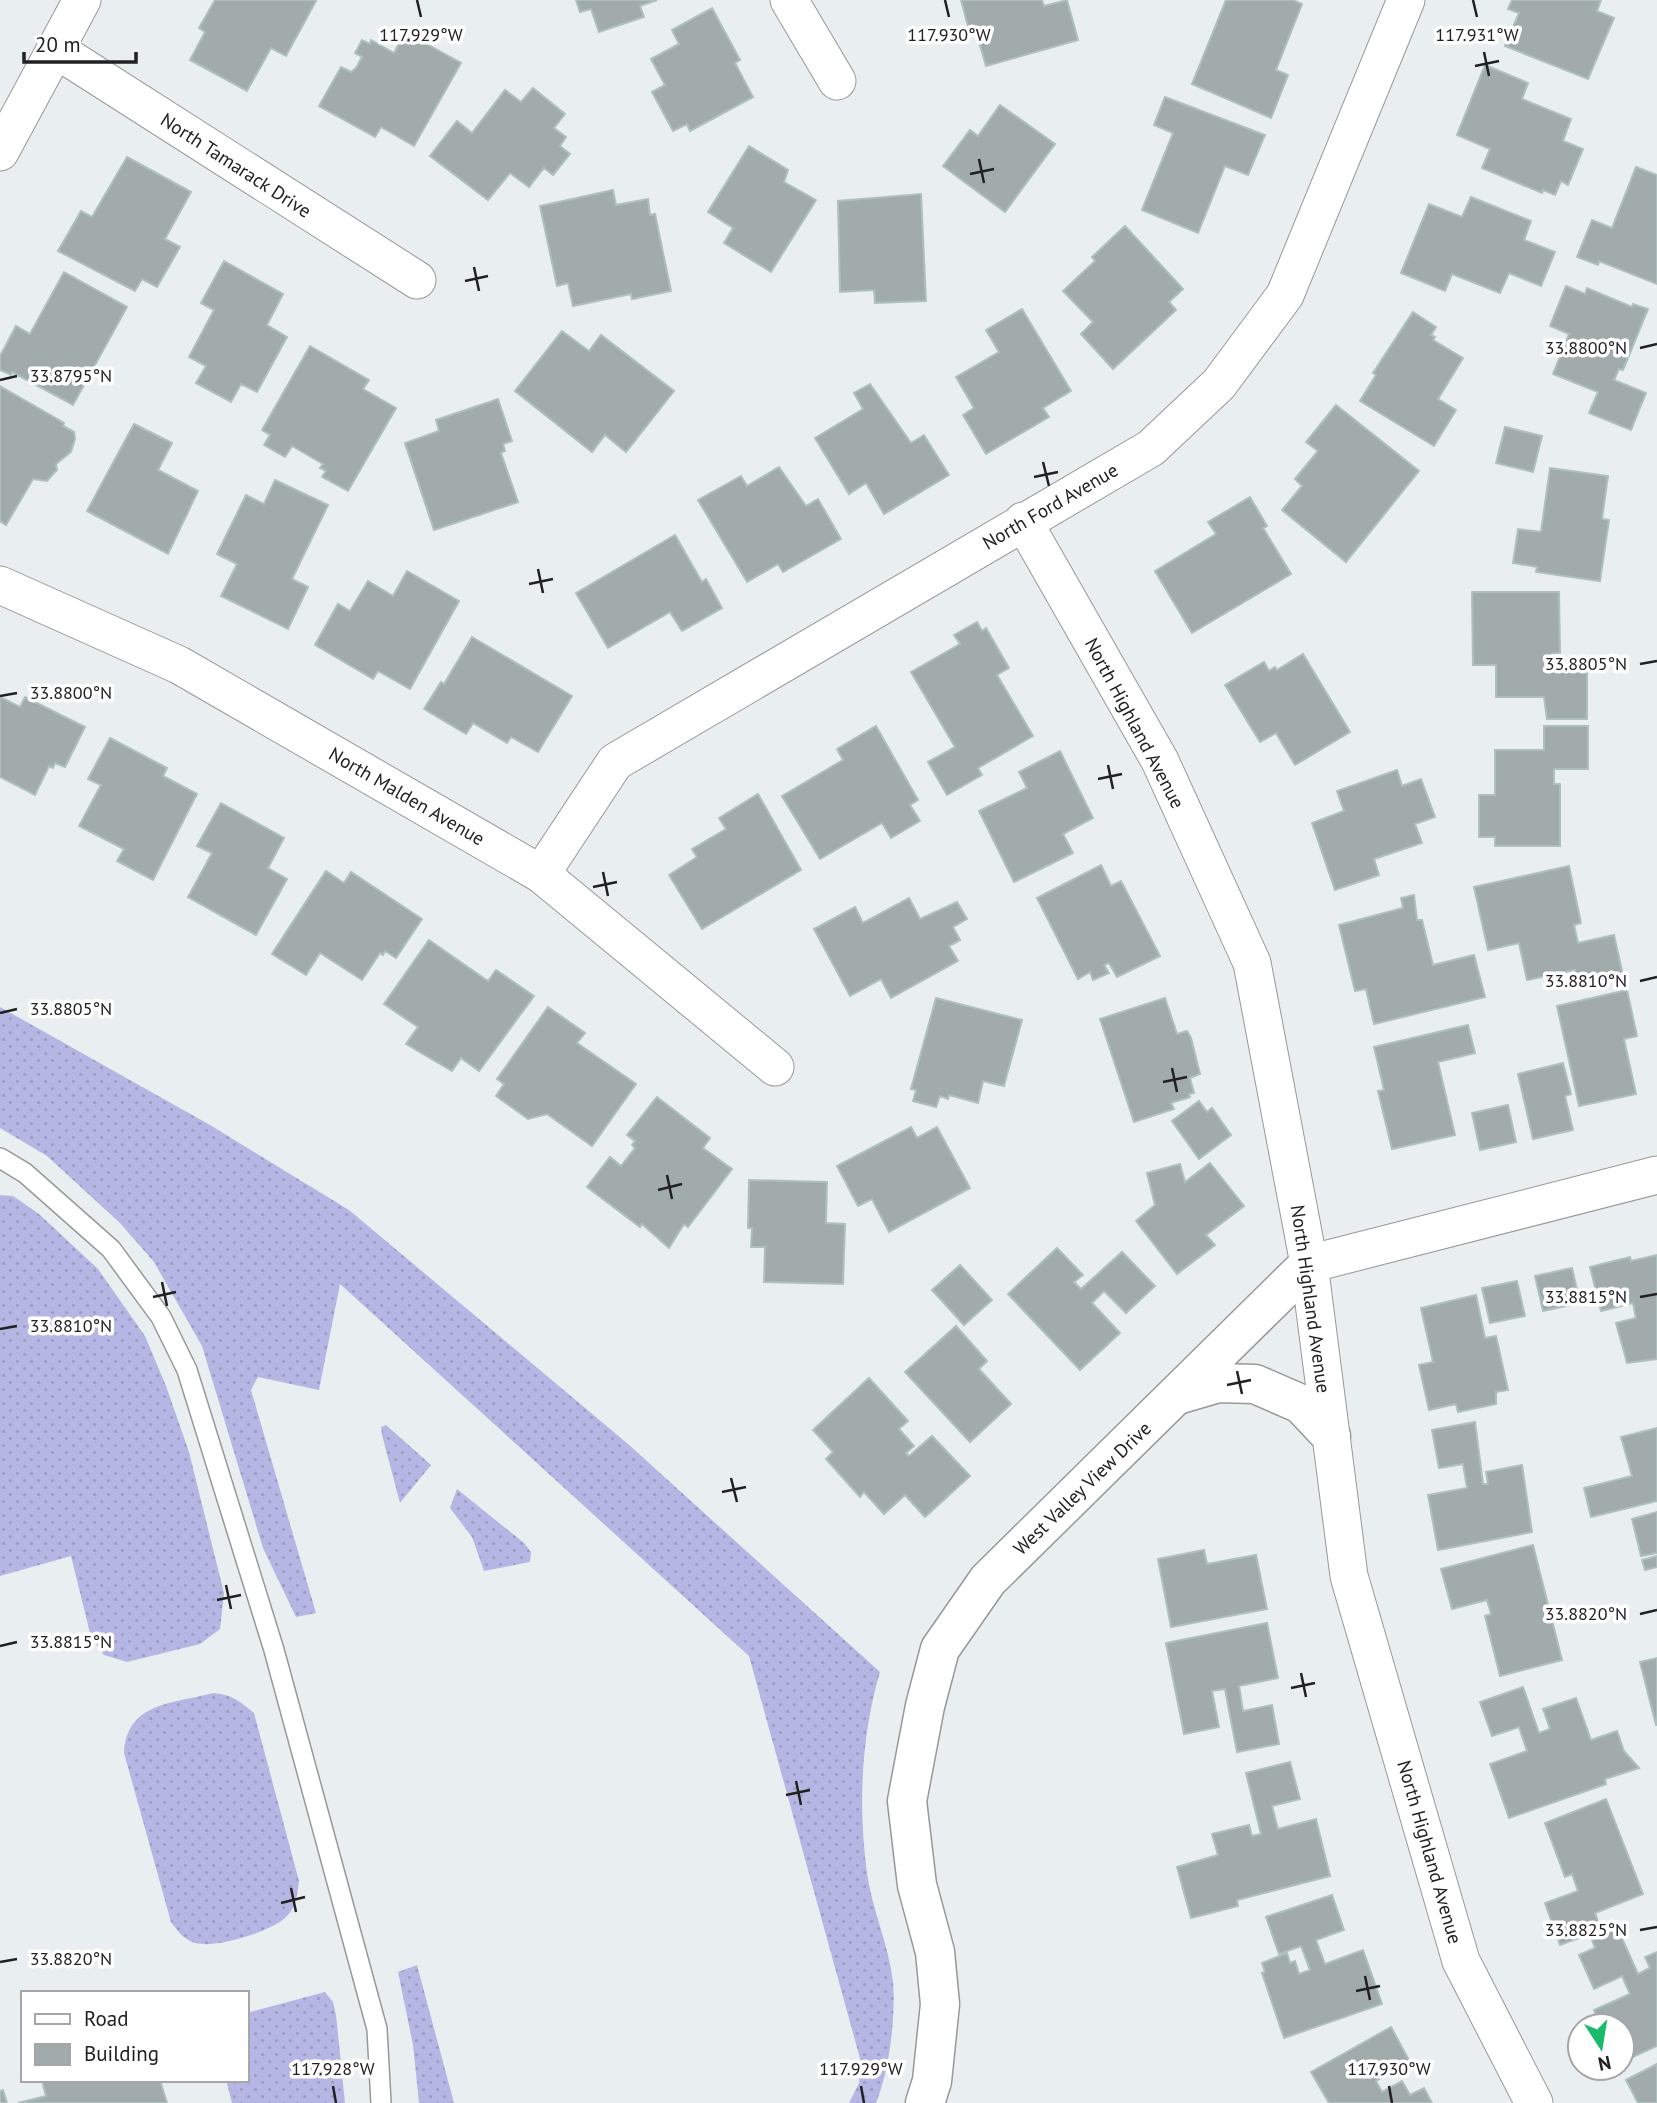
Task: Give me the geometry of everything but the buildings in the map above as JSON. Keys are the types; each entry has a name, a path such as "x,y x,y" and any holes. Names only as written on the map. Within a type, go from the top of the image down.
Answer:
{"street":[{"path":"0,152 82,0"},
{"path":"789,0 837,81"},
{"name":"North Ford Avenue","path":"541,874 615,762 1151,448 1219,384 1285,296 1406,0"},
{"name":"North Tamarack Drive","path":"55,49 417,280"},
{"name":"North Highland Avenue","path":"1023,521 1160,761 1252,962 1309,1264 1349,1576 1461,1961 1534,2103"},
{"name":"North Malden Avenue","path":"0,585 180,665 541,874 775,1067"},
{"path":"1309,1264 1657,1175"},
{"name":"West Valley View Drive","path":"925,2103 932,2081 940,2004 935,1952 917,1885 907,1801 925,1706 940,1649 988,1580 1309,1264"},
{"path":"1175,1396 1218,1383 1255,1384 1301,1404 1331,1436"}],"lane":[{"path":"0,1158 25,1173 111,1249 161,1317 187,1370 274,1650 377,2029 381,2103"}],"shaded area":[{"path":"0,1007 210,1125 349,1210 628,1444 880,1672 865,1746 862,1797 864,1848 873,1900 891,1968 894,1996 888,2060 876,2103 849,2103 859,2083 861,2062 749,1656 340,1284 319,1390 258,1377 251,1390 316,1613 296,1617 263,1548 202,1346 154,1262 120,1223 47,1156 0,1128"},
{"path":"0,1195 13,1196 39,1214 98,1269 145,1336 189,1452 224,1593 220,1629 200,1644 127,1662 104,1655 91,1637 71,1556 0,1576"},
{"path":"386,1425 431,1465 400,1503 382,1435 381,1427"},
{"path":"457,1489 524,1543 531,1552 530,1562 484,1571 472,1537 450,1508"},
{"path":"213,1693 235,1699 254,1713 299,1881 293,1908 280,1922 244,1937 204,1944 187,1940 171,1922 124,1753 127,1736 133,1724 143,1715 168,1703"},
{"path":"417,1965 454,2103 419,2103 413,2045 398,1972"},
{"path":"325,1992 333,2002 336,2015 345,2103 232,2103 227,2082 248,2082 248,2013"}]}
